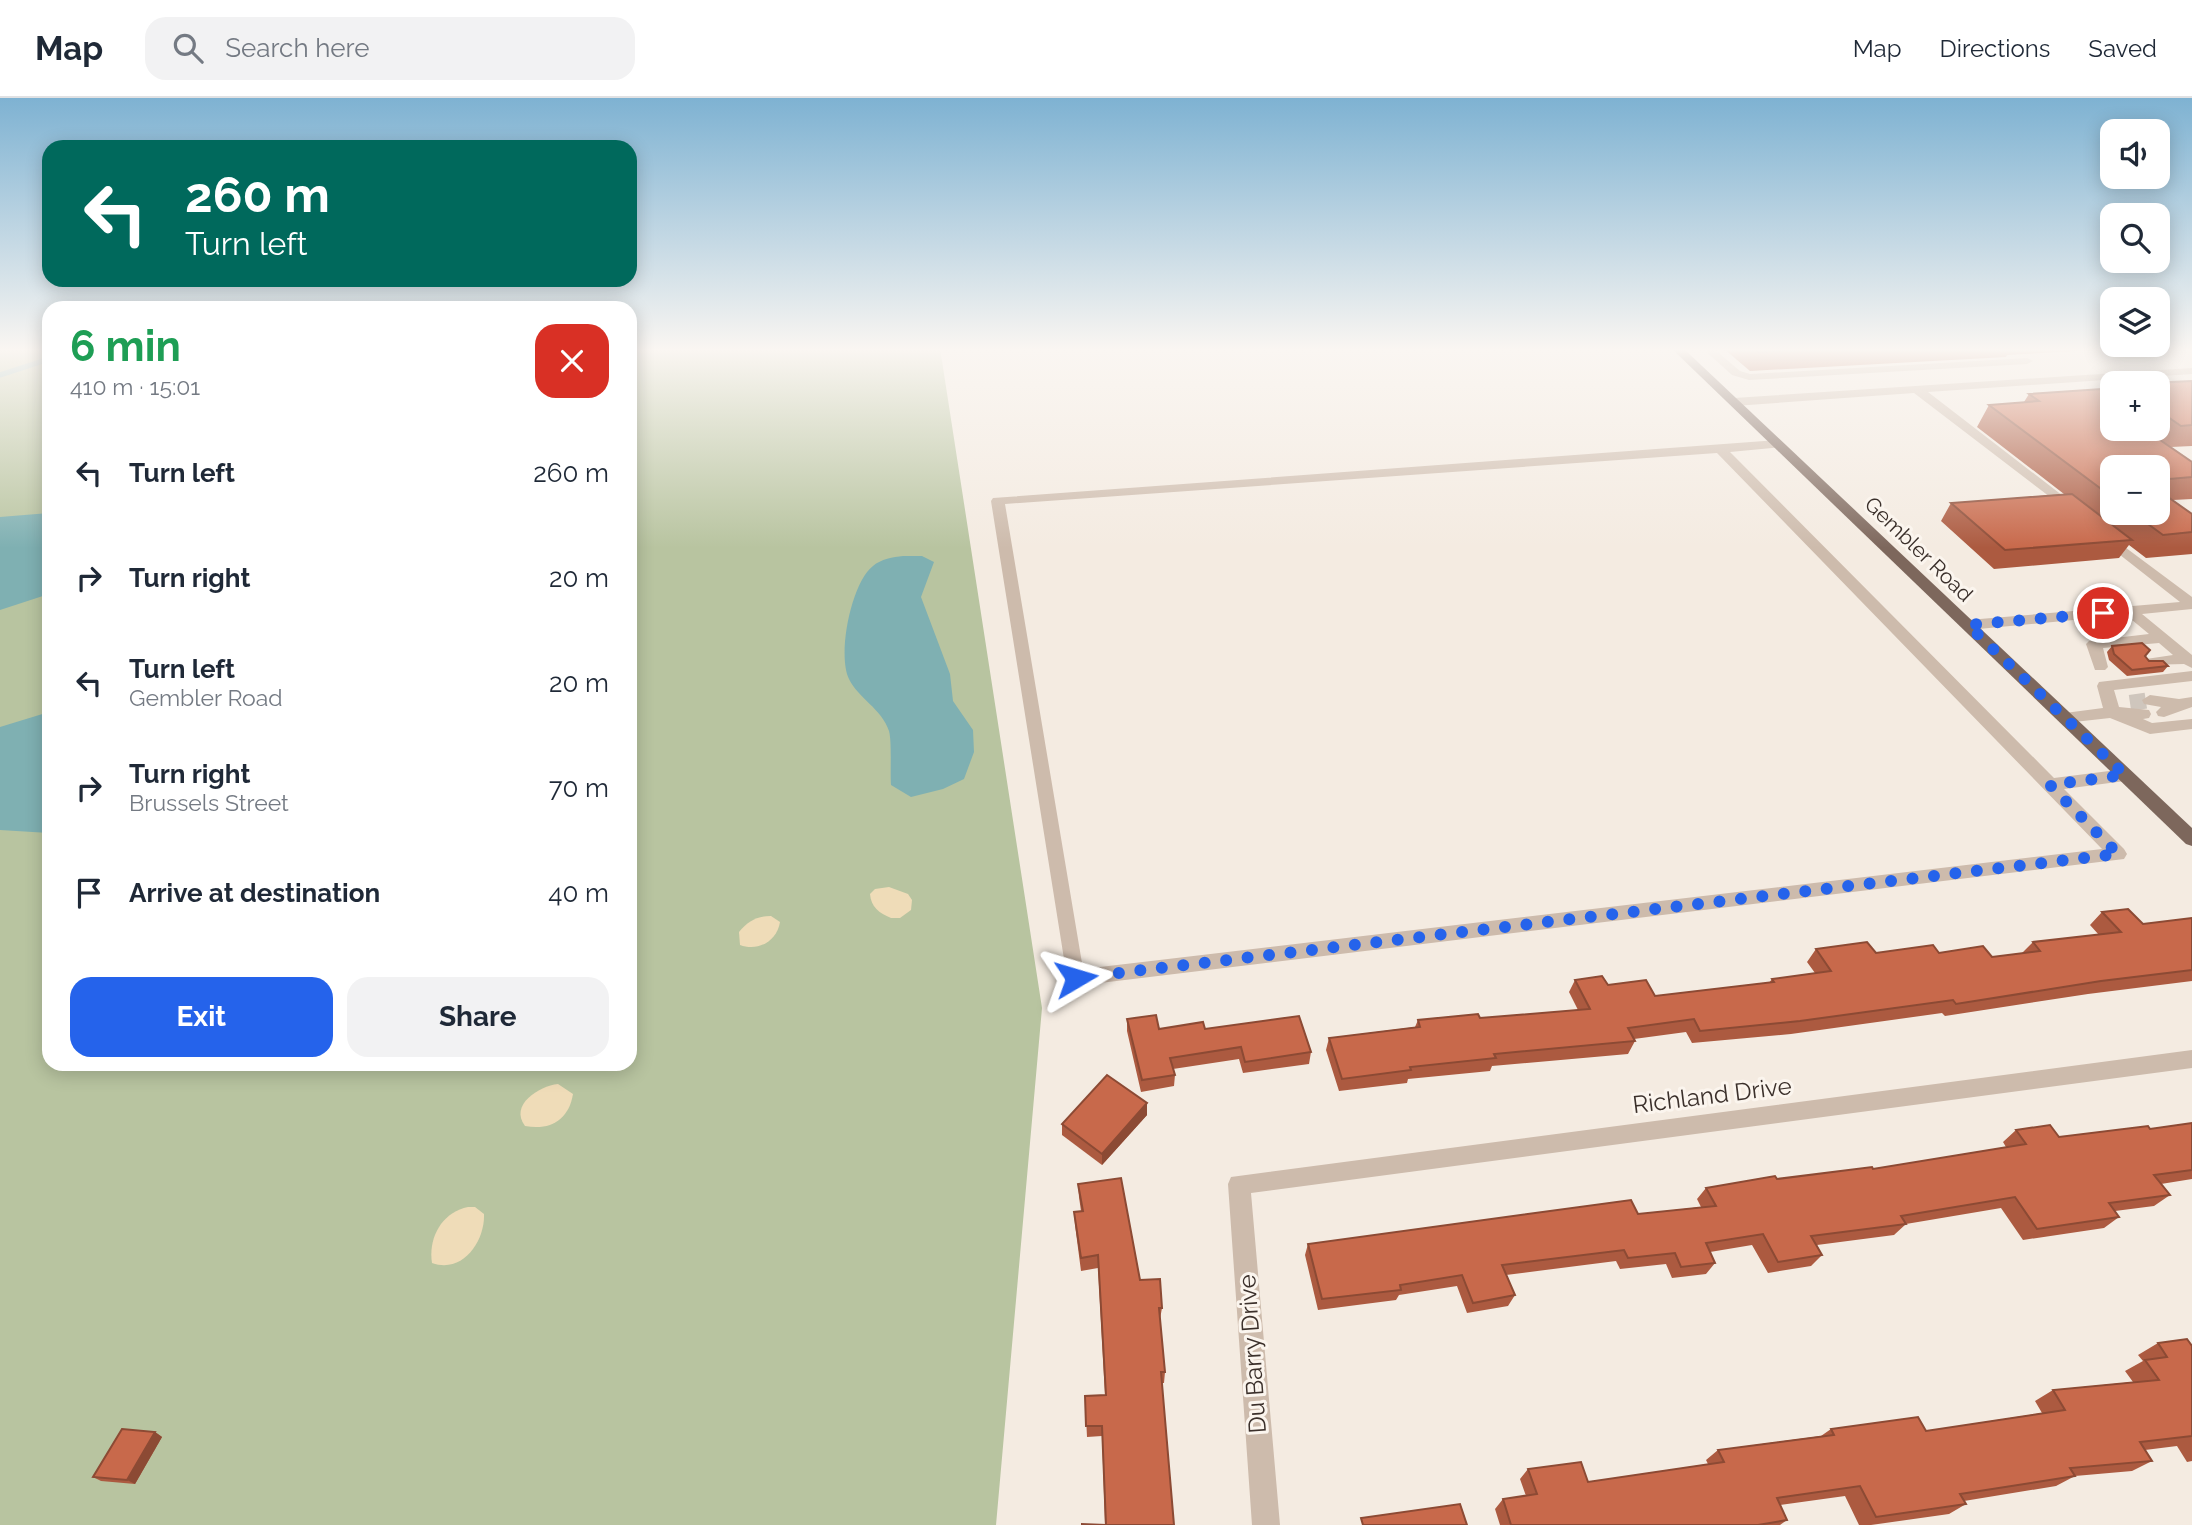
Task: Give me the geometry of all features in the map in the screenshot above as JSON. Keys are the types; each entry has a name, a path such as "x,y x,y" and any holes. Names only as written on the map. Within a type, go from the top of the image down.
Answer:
{"main road":[{"name":"Gembler Road","path":"1748,415 2192,839"}],"street":[{"path":"1949,415 2192,605"},
{"path":"1720,449 2118,854 1076,978 998,501 1778,444"},
{"path":"1968,625 2192,605"},
{"path":"2130,611 2189,661"},
{"path":"2162,638 2094,644 2108,667 2105,687 2120,709 2150,729 2192,724"},
{"path":"2151,662 2189,661"},
{"path":"2105,687 2192,676"},
{"path":"2065,718 2120,709 2186,703"},
{"path":"2164,712 2186,703"},
{"path":"2050,785 2125,775"},
{"name":"Richland Drive","path":"1239,1184 2192,1059"},
{"name":"Du Barry Drive","path":"1239,1184 1266,1525"}],"green space":[{"path":"0,415 42,415 42,1071 637,1071 637,415 950,415 1042,1008 996,1525 0,1525"}],"sand":[{"path":"889,887 908,894 912,900 911,910 900,918 883,914 872,903 870,894 875,889"},
{"path":"771,916 780,922 771,939 760,946 740,945 739,932 746,925 757,918"},
{"path":"558,1084 573,1094 563,1116 551,1125 525,1126 521,1118 523,1104 543,1088"},
{"path":"468,1207 475,1207 484,1214 481,1235 476,1244 470,1253 453,1264 432,1263 432,1244 444,1220"}],"water":[{"path":"42,514 42,596 0,610 0,517"},
{"path":"903,556 922,556 934,562 921,597 950,674 953,701 973,730 974,752 964,779 943,789 911,797 891,785 889,731 881,716 849,679 845,654 848,620 858,587 865,575 880,562"},
{"path":"42,714 42,833 0,830 0,727"}],"building":[{"path":"2002,415 2100,415 2100,441 2161,441 2192,462 2192,477 2170,479 2170,455 2100,455 2100,488"},
{"path":"2170,415 2192,415 2192,425 2181,426 2170,418"},
{"path":"2072,494 2100,515 2100,525 2112,525 2132,540 2005,550 1951,503"},
{"path":"2170,498 2192,514 2192,532 2163,535 2149,525 2170,525"},
{"path":"2142,643 2150,650 2145,656 2149,661 2163,661 2168,666 2132,670 2114,654 2112,646"},
{"path":"2128,909 2143,924 2192,918 2192,970 1956,1004 1953,1000 1800,1021 1700,1031 1694,1019 1628,1028 1635,1041 1494,1054 1496,1058 1410,1067 1411,1070 1342,1079 1329,1038 1420,1027 1418,1020 1478,1014 1480,1018 1590,1009 1575,980 1602,976 1608,985 1646,980 1655,996 1774,982 1772,979 1831,971 1816,949 1867,942 1876,953 1933,945 1939,953 1983,946 1992,957 2040,951 2033,942 2121,932 2102,912"},
{"path":"1156,1015 1159,1029 1203,1022 1205,1029 1299,1016 1311,1052 1245,1062 1241,1047 1170,1058 1175,1075 1142,1080 1127,1019"},
{"path":"1107,1075 1147,1103 1102,1154 1062,1124"},
{"path":"2192,1123 2192,1170 2154,1175 2170,1195 2109,1203 2119,1217 2037,1229 2015,1197 1901,1216 1906,1224 1811,1236 1822,1255 1778,1262 1763,1234 1706,1243 1715,1263 1681,1267 1675,1253 1628,1258 1624,1250 1502,1265 1515,1295 1473,1303 1462,1275 1400,1285 1401,1290 1322,1299 1308,1244 1631,1200 1638,1214 1716,1206 1706,1188 1775,1176 1777,1179 1873,1169 2026,1144 2016,1130 2050,1125 2059,1137"},
{"path":"1121,1178 1140,1280 1160,1279 1162,1308 1159,1308 1165,1372 1161,1372 1174,1525 1106,1525 1102,1426 1086,1426 1085,1396 1106,1395 1098,1255 1081,1258 1074,1212 1083,1211 1078,1184"},
{"path":"2187,1339 2192,1346 2192,1436 2140,1442 2152,1461 2070,1468 2075,1476 1960,1494 1966,1504 1876,1517 1860,1486 1777,1498 1787,1520 1758,1525 1511,1525 1503,1499 1537,1494 1528,1469 1581,1462 1588,1482 1724,1462 1718,1450 1834,1435 1831,1429 1918,1417 1926,1431 2065,1410 2053,1390 2159,1380 2145,1360 2167,1357 2158,1343"},
{"path":"122,1429 155,1432 127,1480 93,1477"},
{"path":"1460,1504 1467,1525 1363,1525 1361,1518"}],"tunnel":[{"path":"2130,703 2150,700"}],"route":[{"path":"1076,978 2118,854 2050,785 2125,775 1968,625 2103,613"}]}
